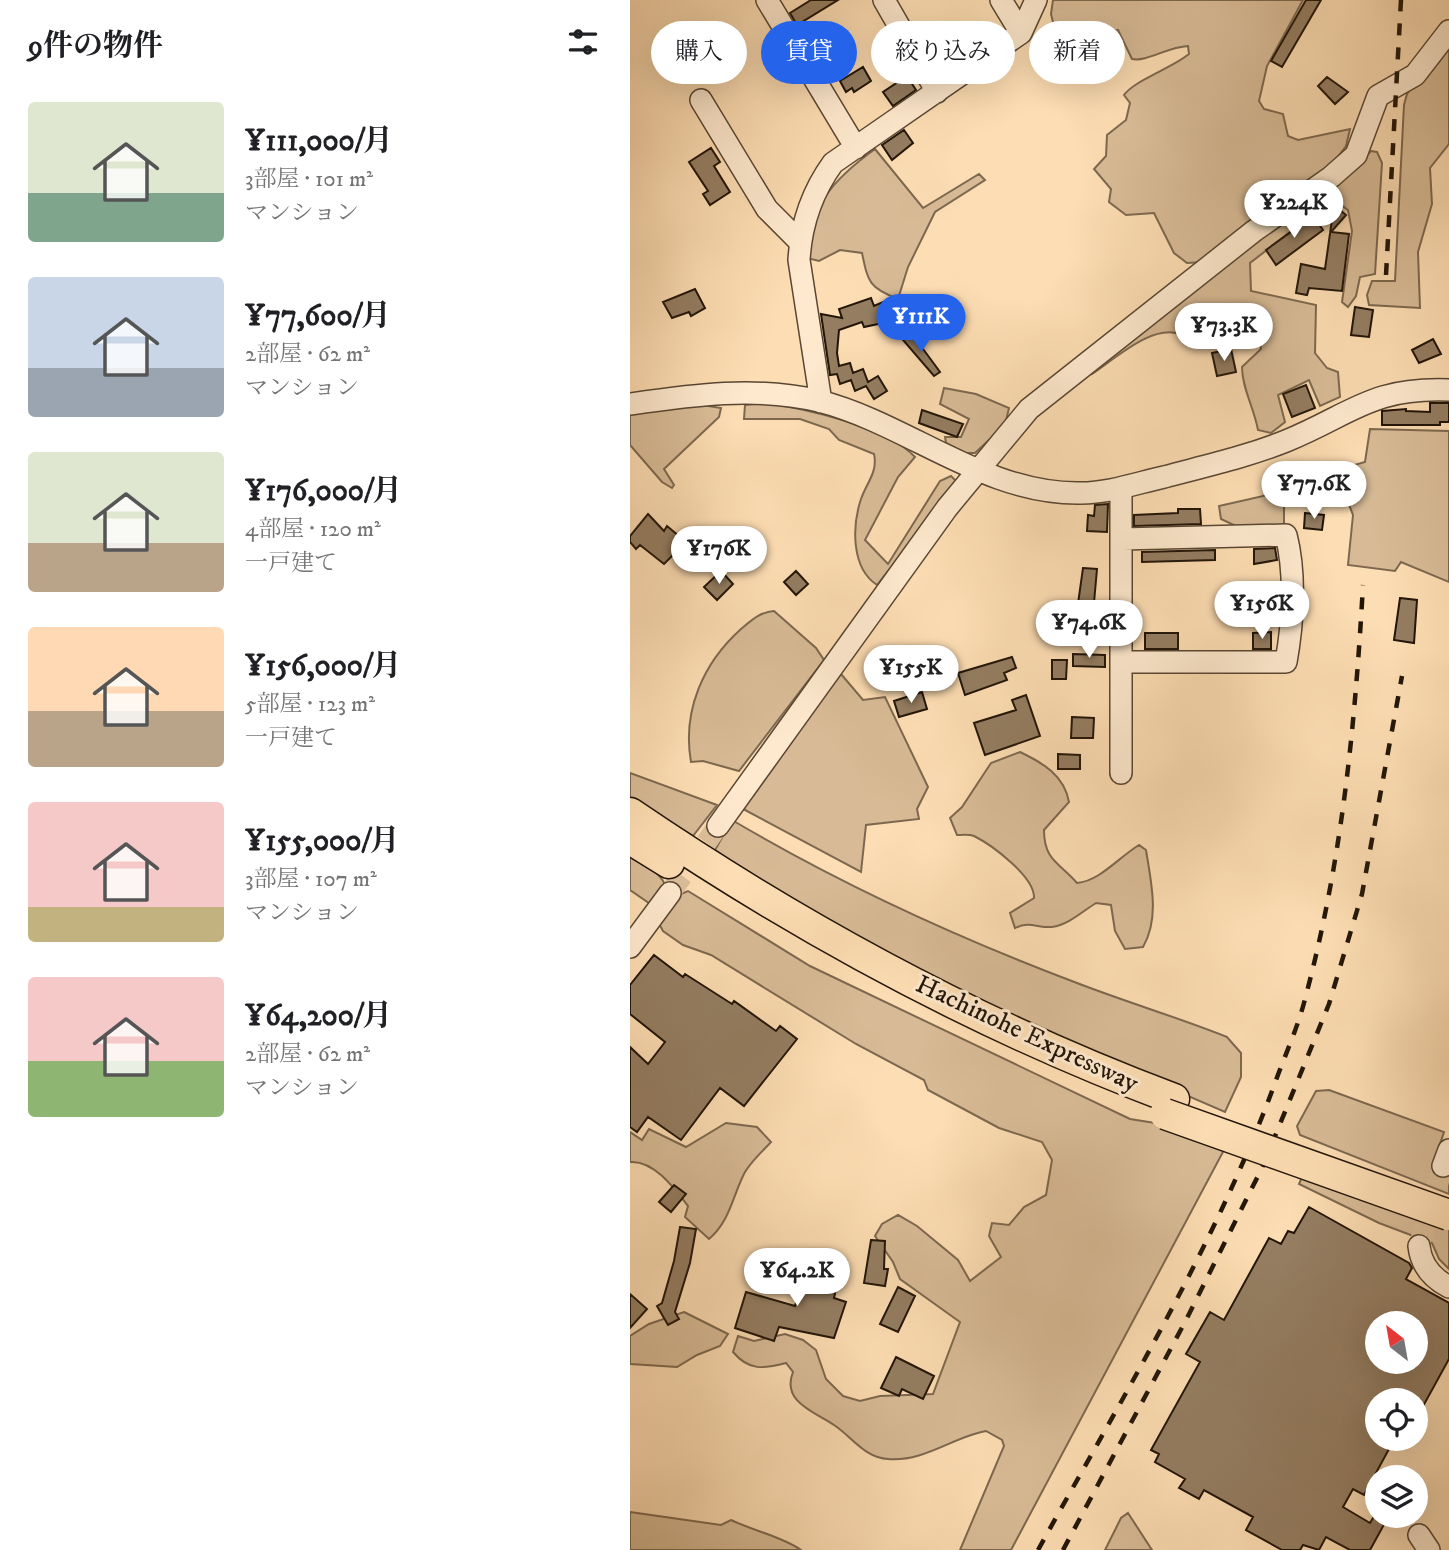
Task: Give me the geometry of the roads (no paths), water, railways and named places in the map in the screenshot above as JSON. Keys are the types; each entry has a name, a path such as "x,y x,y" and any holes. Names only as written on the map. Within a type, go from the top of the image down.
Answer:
{"highway":[{"name":"Hachinohe Expressway","path":"630,813 788,914 913,982 1169,1107 1449,1201"},
{"name":"Hachinohe Expressway","path":"630,839 776,930 990,1040 1449,1214"}],"street":[{"path":"767,0 856,148"},
{"path":"884,0 937,92"},
{"path":"1001,0 1021,33"},
{"path":"821,402 799,260 800,242 814,189 833,163 1021,33 1036,0"},
{"path":"718,826 977,470 1029,409 1356,155 1378,96 1415,75 1449,31"},
{"path":"701,100 767,209 800,242"},
{"path":"630,404 730,392 778,393 821,402 882,425 977,470 1013,483 1082,493 1121,488 1248,455 1289,439 1363,402 1392,392 1449,390"},
{"path":"1121,488 1121,773"},
{"path":"1122,539 1286,535 1290,551 1291,617 1286,662 1122,662"},
{"path":"630,947 670,893"},
{"path":"1419,1246 1421,1260 1437,1280 1449,1287"}],"tunnel":[{"path":"670,893 718,826"},
{"path":"1419,1246 1443,1166"}],"railway":[{"path":"1386,275 1401,0"},
{"path":"1038,1550 1196,1262 1251,1144 1299,1020 1318,947 1338,845 1351,742 1363,585"},
{"path":"1063,1550 1185,1322 1262,1168 1329,1004 1362,894 1402,676"}]}
